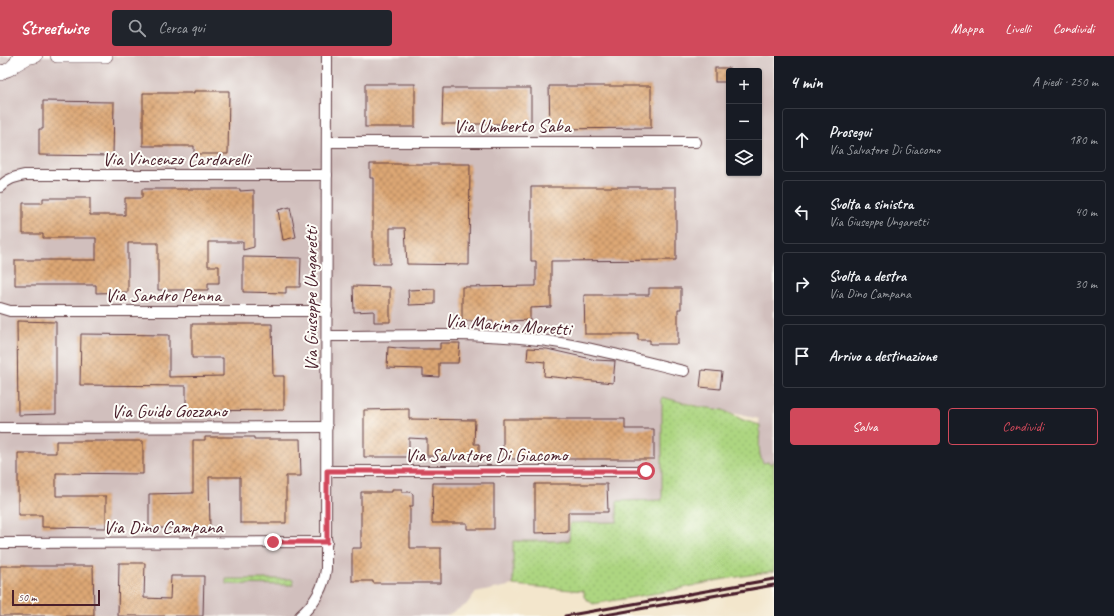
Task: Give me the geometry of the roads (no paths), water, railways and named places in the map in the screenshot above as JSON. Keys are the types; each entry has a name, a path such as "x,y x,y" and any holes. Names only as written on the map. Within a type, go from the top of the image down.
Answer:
{"street":[{"path":"6,68 27,58 36,56"},
{"path":"56,56 106,56"},
{"name":"Via Giuseppe Ungaretti","path":"300,616 313,602 324,579 326,569 327,56"},
{"name":"Via Umberto Saba","path":"327,142 696,142"},
{"name":"Via Vincenzo Cardarelli","path":"0,187 11,179 25,176 327,175"},
{"name":"Via Sandro Penna","path":"0,308 10,311 327,311"},
{"name":"Via Marino Moretti","path":"327,336 487,336 530,339 601,351 684,371"},
{"name":"Via Guido Gozzano","path":"0,428 327,427"},
{"name":"Via Salvatore Di Giacomo","path":"327,471 646,471"},
{"name":"Via Dino Campana","path":"0,544 327,542"}],"railway":[{"path":"565,616 774,579"},
{"path":"600,616 774,585"}]}
